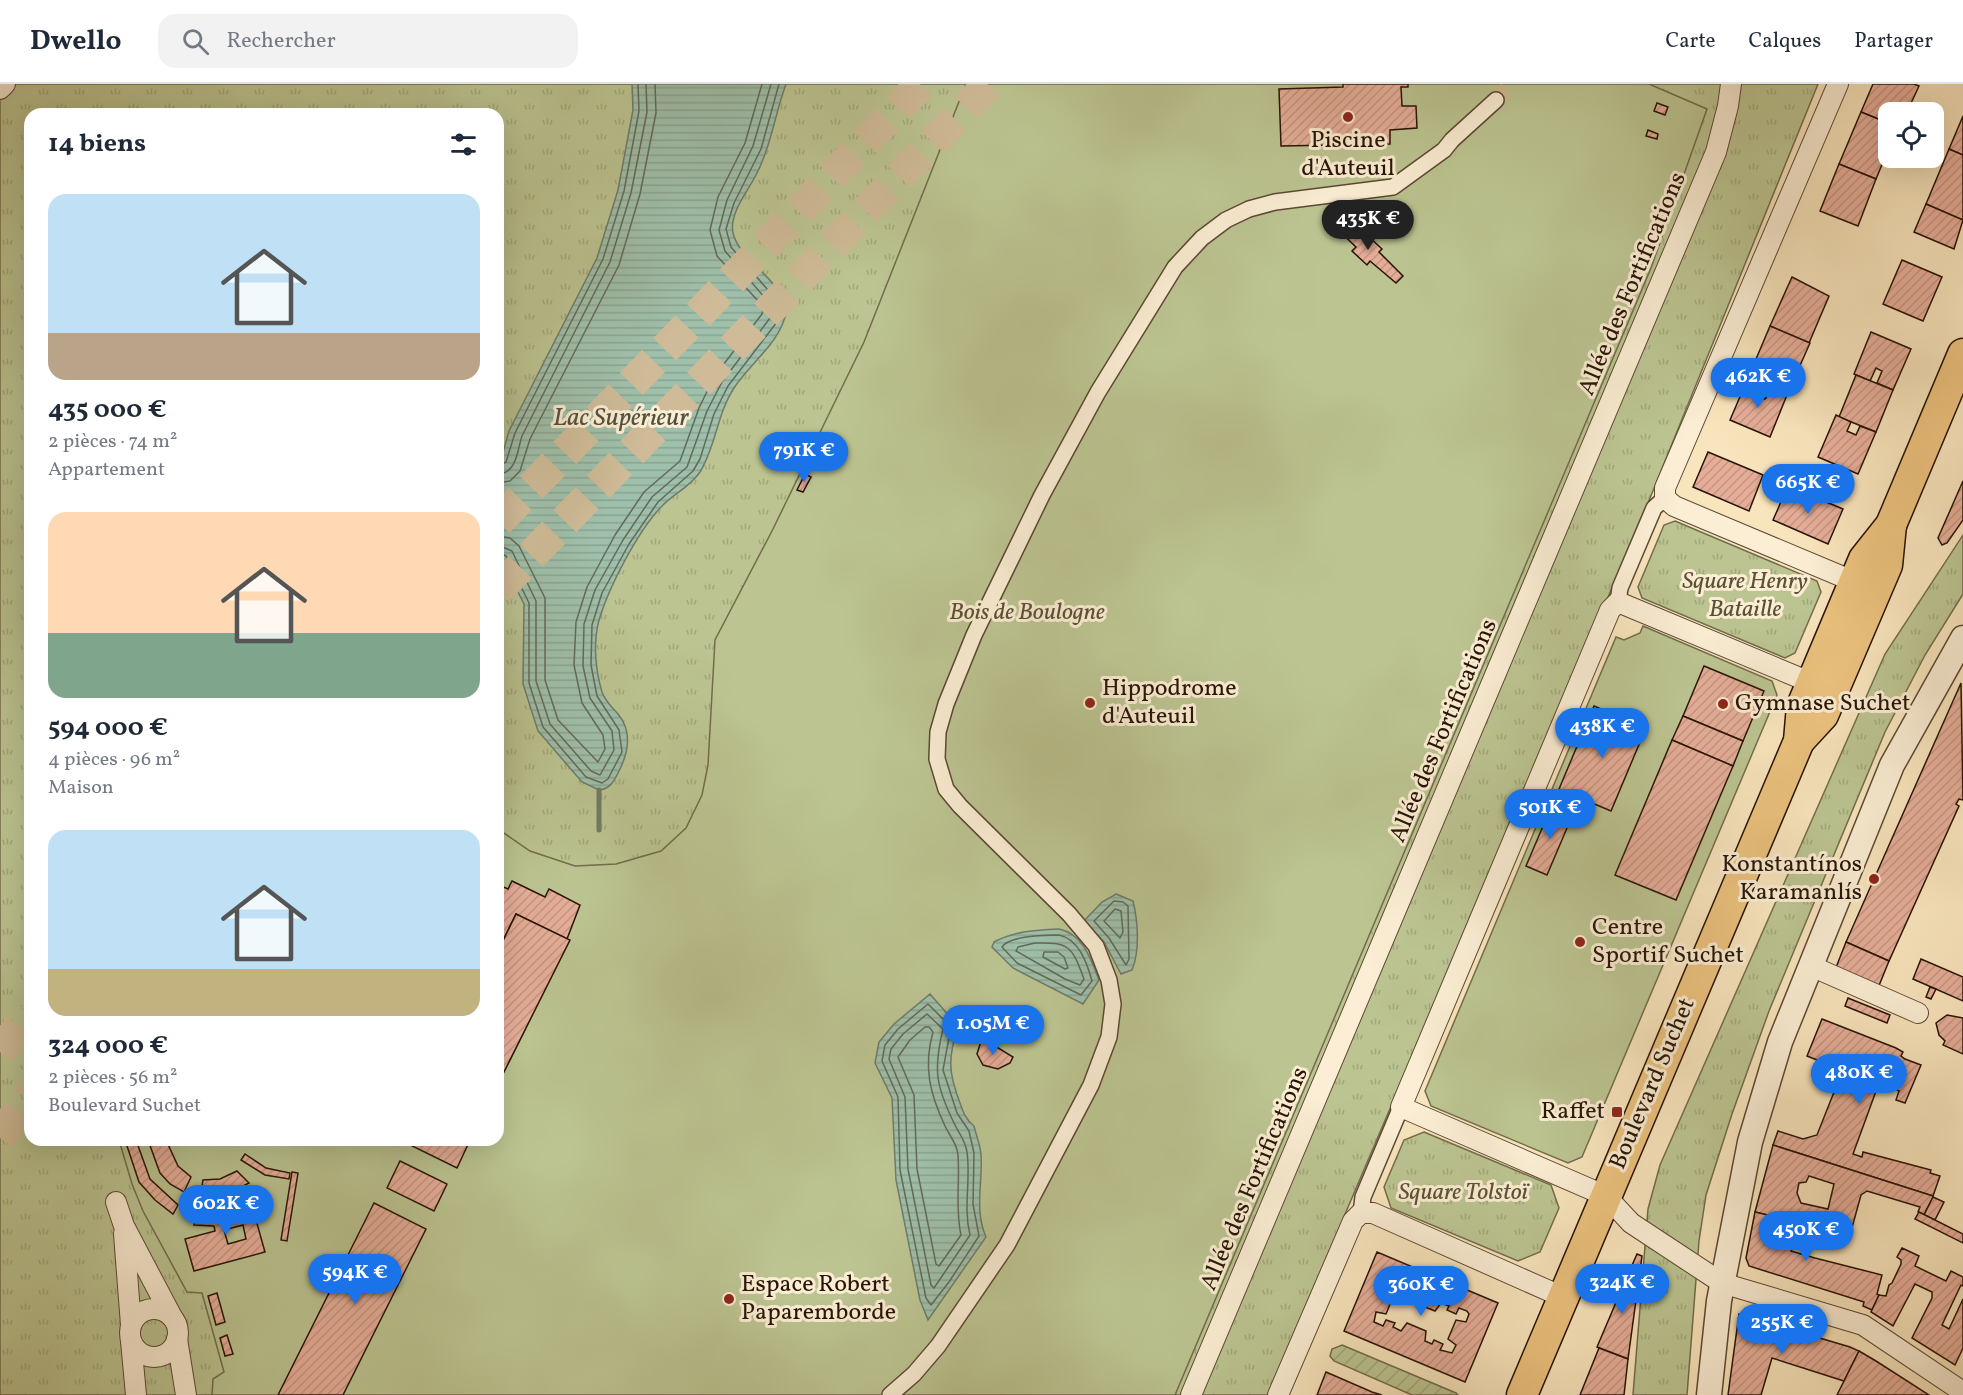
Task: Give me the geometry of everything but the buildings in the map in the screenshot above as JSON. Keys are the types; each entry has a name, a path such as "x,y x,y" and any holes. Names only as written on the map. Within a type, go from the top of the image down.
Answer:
{"main road":[{"name":"Boulevard Suchet","path":"1522,1395 1799,741 1802,706 1864,559 1891,525 1963,354"},
{"name":"Boulevard Suchet","path":"1799,741 1823,715 1887,565 1891,525"}],"street":[{"path":"0,89 5,84"},
{"name":"Allée des Fortifications","path":"1191,1395 1716,152 1728,106 1731,84"},
{"path":"1278,1395 1353,1221 1361,1213 1363,1197 1610,610 1618,602 1620,588 1654,508 1665,498 1665,488 1838,84"},
{"path":"890,1395 914,1374 938,1346 1007,1245 1091,1085 1110,1037 1109,980 1096,946 1069,914 960,806 946,789 937,759 938,732 946,704 1006,566 1098,392 1175,267 1202,238 1226,220 1249,209 1275,202 1393,187 1444,150 1496,100"},
{"path":"1665,498 1674,506 1855,582"},
{"path":"1618,602 1812,683"},
{"path":"1709,1395 1722,1283 1750,1142 1780,1042 1892,765 1924,703 1963,638"},
{"path":"1811,966 1918,1013"},
{"path":"1401,1107 1606,1196 1631,1223 1722,1283 1863,1326 1963,1392"},
{"path":"116,1202 124,1226 178,1331 177,1339 186,1395"},
{"path":"1361,1213 1373,1213 1565,1298"},
{"path":"124,1226 136,1395"},
{"path":"172,1317 158,1310 149,1310 135,1318 131,1333 141,1353 155,1357 169,1352 177,1339"}],"green space":[{"name":"Hippodrome d'Auteuil","path":"0,84 1818,84 1646,508 1268,1395 0,1395"},
{"name":"Hippodrome d'Auteuil","path":"966,84 1649,84 1707,109 1651,268 1175,1395 212,1395 213,1379 224,1372 202,1293 187,1292 143,1211 121,1146 504,1146 504,833 530,851 575,866 616,864 661,851 686,828 702,795 708,765 715,640 773,529 864,342"},
{"name":"Square Henry Bataille","path":"1675,521 1817,581 1821,592 1795,653 1785,658 1642,598 1638,587 1664,525"},
{"path":"1963,535 1963,594 1925,655 1885,732 1769,1011 1706,1195 1699,1241 1687,1395 1633,1395 1648,1209 1660,1165 1885,654"},
{"name":"Centre Sportif Suchet","path":"1643,626 1772,681 1777,695 1582,1157 1568,1163 1431,1106 1425,1091 1616,637 1624,640 1640,633"},
{"name":"Square Tolstoï","path":"1424,1132 1551,1185 1559,1208 1540,1252 1518,1261 1391,1208 1384,1187 1404,1140"},
{"path":"1342,1345 1458,1395 1412,1395 1334,1361 1330,1356 1332,1349"}],"water":[{"name":"Lac Supérieur","path":"632,84 786,84 765,153 756,175 736,210 733,225 733,233 738,245 776,287 783,298 785,310 779,332 728,398 710,452 700,472 692,482 653,516 624,561 602,610 596,641 598,676 605,698 623,721 627,743 624,758 615,779 609,786 599,790 582,782 538,731 523,684 524,604 504,564 504,449 509,431 597,258 618,190 633,110"},
{"path":"1116,894 1133,901 1137,927 1135,962 1132,970 1121,974 1104,942 1084,921 1102,902"},
{"path":"1059,929 1074,936 1085,948 1099,980 1083,1004 1013,968 992,947 994,942 1010,935"},
{"path":"930,994 958,1026 952,1047 951,1073 962,1110 974,1126 980,1147 980,1217 986,1237 928,1320 920,1300 896,1180 892,1098 875,1063 879,1042 894,1024"}],"waterway":[{"path":"599,790 599,830"}],"tunnel":[{"path":"504,516 921,84"},
{"path":"504,584 989,84"},
{"path":"1496,100 1512,84"},
{"path":"0,1052 24,1021"},
{"path":"0,1138 24,1102"}],"place":[{"name":"Piscine d'Auteuil","path":"1348,117"},
{"name":"Hippodrome d'Auteuil","path":"1090,703"},
{"name":"Gymnase Suchet","path":"1723,704"},
{"name":"Konstantínos Karamanlís","path":"1874,879"},
{"name":"Centre Sportif Suchet","path":"1580,942"},
{"name":"Raffet","path":"1617,1112"},
{"name":"Espace Robert Paparemborde","path":"729,1299"}],"park label":[{"name":"Bois de Boulogne","path":"1027,613"}]}
